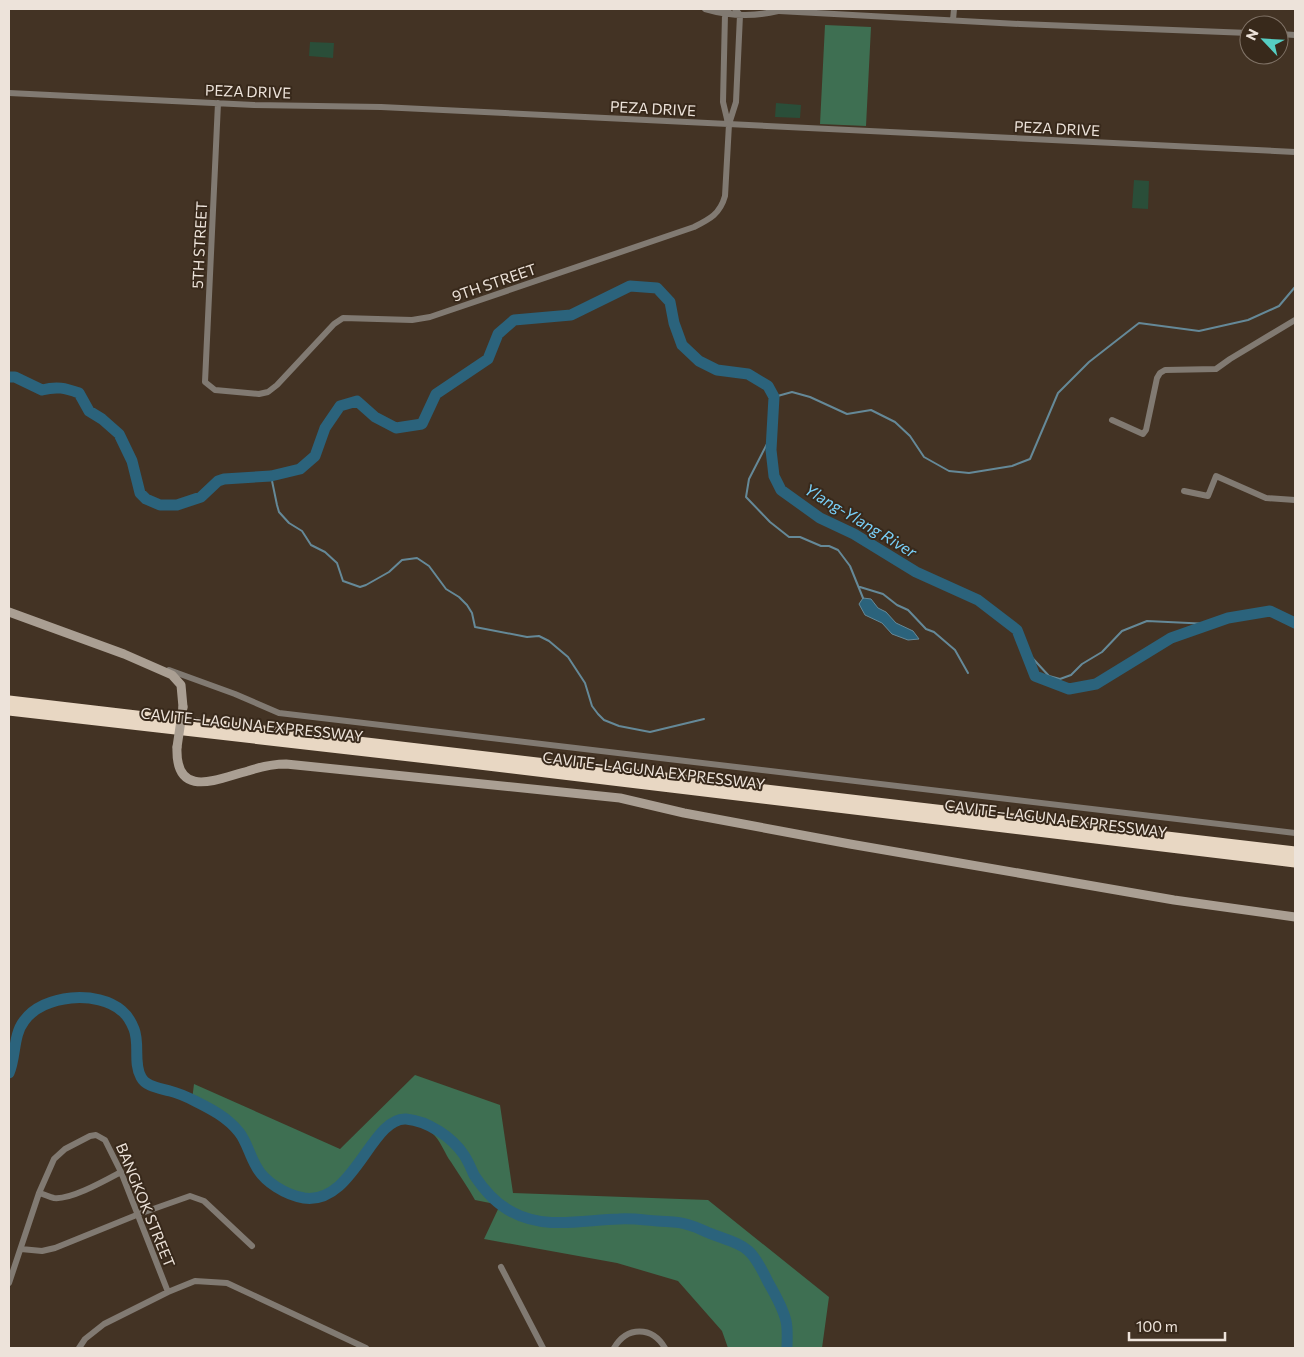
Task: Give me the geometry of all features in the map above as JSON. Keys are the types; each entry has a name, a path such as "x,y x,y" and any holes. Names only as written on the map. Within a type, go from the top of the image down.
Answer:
{"highway":[{"name":"CAVITE–LAGUNA EXPRESSWAY","path":"9,701 1295,852"},
{"name":"CAVITE–LAGUNA EXPRESSWAY","path":"9,710 471,763 1295,862"}],"street":[{"path":"705,9 740,15 762,15 776,10 1239,33"},
{"path":"735,9 740,15"},
{"path":"953,20 954,9"},
{"name":"9TH STREET","path":"210,387 215,390 259,394 268,392 277,385 334,324 343,318 412,320 430,317 694,227 712,218 718,213 723,204 724,196 728,124 723,102 727,12"},
{"name":"9TH STREET","path":"728,124 736,102 740,15"},
{"name":"PEZA DRIVE","path":"9,93 218,103 381,107 1295,152"},
{"name":"5TH STREET","path":"210,387 205,382 218,103"},
{"path":"1112,420 1143,434 1146,430 1157,378 1160,373 1165,370 1216,369 1230,358 1295,320"},
{"path":"1184,491 1208,496 1216,476 1266,498 1295,500"},
{"path":"9,612 235,694 279,713 1295,832"},
{"path":"146,662 179,681 182,689 182,707 177,762 179,770 187,778 198,783 207,783 259,768 286,764 620,798 684,813 869,847 1174,900 1295,917"},
{"name":"BANGKOK STREET","path":"9,1284 39,1193 57,1155 90,1136 103,1138 121,1172 168,1292"},
{"path":"39,1193 56,1198 63,1197 97,1185 121,1172"},
{"path":"21,1249 42,1251 55,1248 139,1214 190,1196 204,1201 252,1246"},
{"path":"501,1266 543,1348"},
{"path":"79,1348 85,1339 104,1324 168,1292 196,1281 227,1283 366,1348"},
{"path":"614,1348 618,1341 626,1335 634,1332 644,1332 653,1335 661,1341 665,1348"}],"green space":[{"path":"825,25 871,27 866,126 820,124"},
{"path":"310,42 334,43 333,58 309,56"},
{"path":"776,103 801,105 800,118 775,117"},
{"path":"1134,180 1149,181 1148,209 1132,208"},
{"path":"415,1075 500,1105 513,1193 708,1200 829,1297 822,1348 728,1348 722,1331 678,1281 617,1263 484,1239 500,1205 475,1200 435,1136 414,1120 404,1119 396,1121 387,1127 372,1144 351,1177 328,1193 308,1198 288,1193 269,1182 260,1171 244,1140 234,1126 217,1113 192,1100 194,1084 340,1149"}],"water":[{"path":"863,598 871,599 878,608 886,612 896,623 913,631 919,639 908,640 892,634 882,623 865,615 859,604"}],"waterway":[{"name":"Ylang-Ylang River","path":"9,377 15,377 42,390 61,388 79,393 89,411 102,419 119,434 132,461 140,493 146,499 160,505 177,505 201,497 218,481 224,479 271,476 300,469 315,456 325,428 340,406 357,401 375,417 396,428 422,424 436,394 488,359 498,334 514,320 571,315 630,286 657,288 670,302 674,323 682,345 699,361 717,370 748,374 768,386 774,397 771,450 774,476 781,490 820,518 854,534 916,572 978,600 1017,630 1035,676 1069,689 1096,684 1171,638 1228,618 1270,611 1295,623"},
{"path":"774,397 792,392 810,397 847,414 871,410 895,422 910,436 924,457 949,471 969,473 1012,466 1030,459 1058,393 1089,362 1139,323 1199,331 1248,320 1279,306 1295,287"},
{"path":"773,422 768,442 749,479 746,497 770,522 789,537 800,537 821,546 829,546 838,550 850,566 863,598"},
{"path":"271,476 279,512 289,523 302,531 311,545 325,552 337,563 343,581 360,587 389,572 402,560 417,558 429,566 446,589 459,597 467,605 472,613 475,627 527,637 539,636 549,641 568,657 585,683 592,706 604,720 619,726 650,732 704,719"},
{"path":"860,587 883,594 897,605 908,610 926,629 934,632 955,650 968,673"},
{"path":"1025,650 1049,676 1060,679 1071,675 1082,664 1102,652 1122,631 1147,621 1210,624"},
{"path":"9,1073 20,1027 33,1012 57,1000 71,998 99,1000 112,1004 124,1013 134,1029 136,1035 137,1066 143,1080 154,1087 189,1098 224,1118 242,1136 254,1162 264,1177 283,1191 304,1198 321,1197 336,1188 349,1176 382,1131 394,1122 406,1119 414,1120 439,1131 453,1142 459,1148 474,1175 486,1191 506,1209 525,1218 564,1223 628,1219 677,1222 731,1241 746,1249 756,1260 781,1306 787,1324 787,1348"}]}
